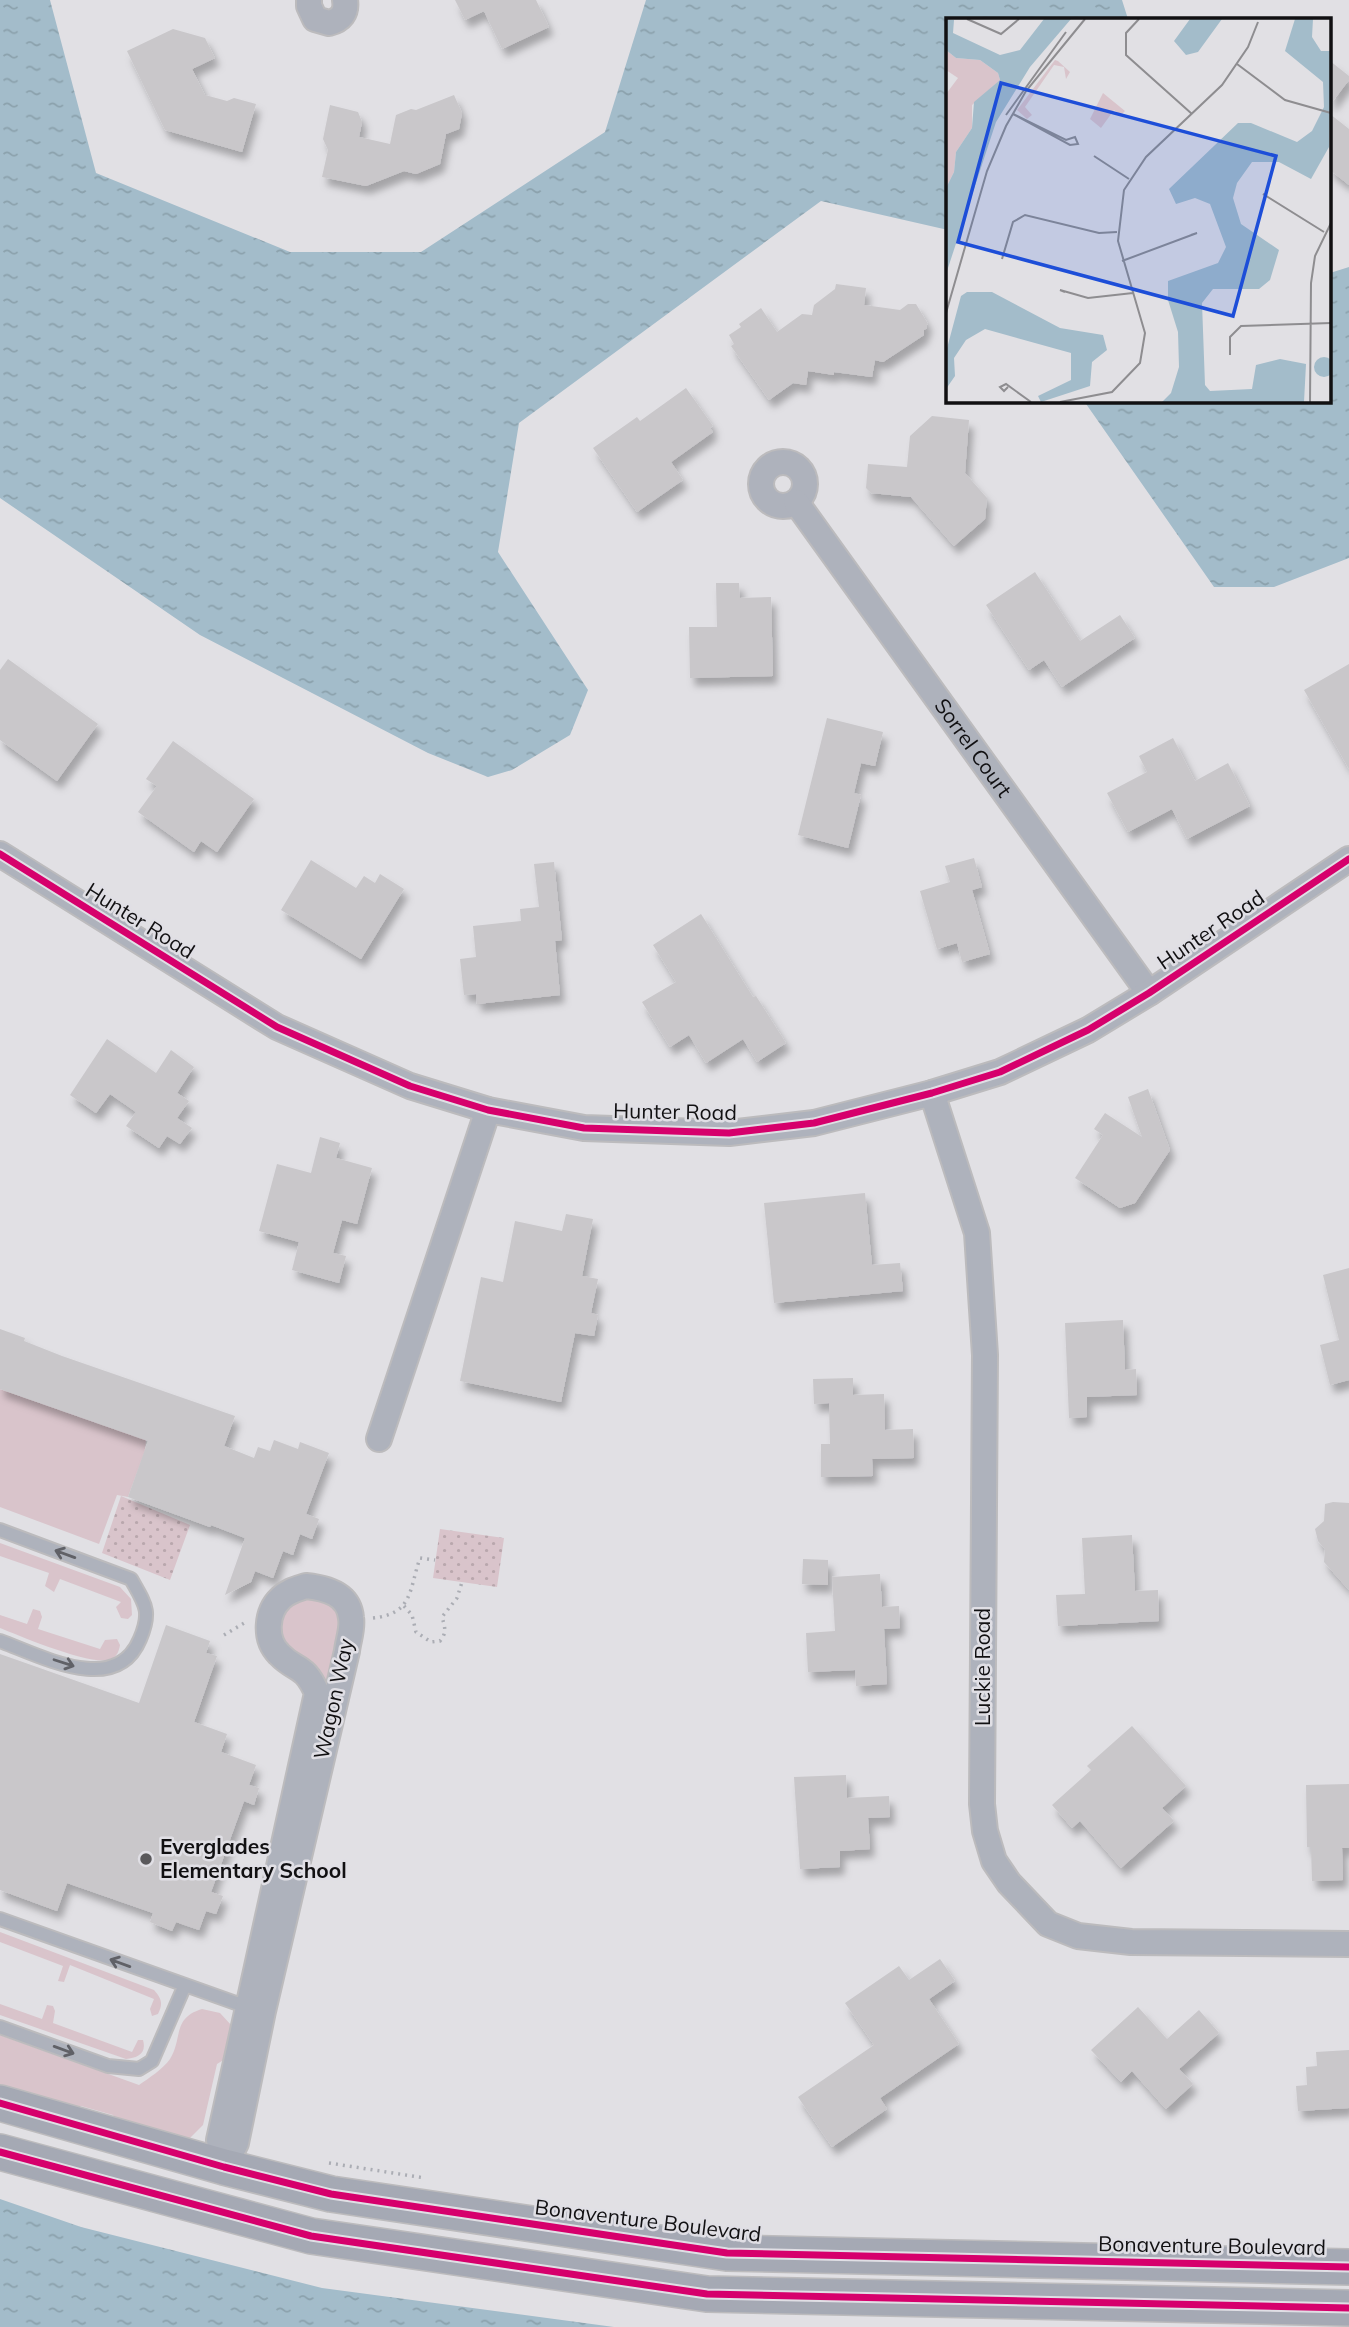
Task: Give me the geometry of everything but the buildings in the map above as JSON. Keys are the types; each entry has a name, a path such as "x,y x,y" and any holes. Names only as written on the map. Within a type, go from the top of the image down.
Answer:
{"main road":[{"name":"Bonaventure Boulevard","path":"0,2103 224,2167 331,2194 727,2253 1349,2267"},
{"path":"0,2151 311,2236 707,2294 1349,2308"},
{"name":"Wagon Way","path":"216,2210 224,2167"}],"street":[{"path":"309,0 315,19 329,23 342,16 345,0"},
{"name":"Sorrel Court","path":"796,502 1149,993"},
{"name":"Hunter Road","path":"0,854 277,1027 410,1086 488,1111 584,1128 729,1133 814,1123 932,1093 1000,1072 1088,1030 1149,993 1349,859"},
{"name":"Luckie Road","path":"932,1093 977,1233 985,1355 982,1804 985,1831 994,1861 1009,1883 1048,1924 1078,1936 1131,1942 1349,1944"},
{"path":"379,1439 488,1111"},
{"name":"Wagon Way","path":"306,1586 322,1587 334,1592 346,1602 352,1618 347,1651 263,2011 236,2143 224,2167 219,2140 317,1693 310,1677 278,1653 271,1642 268,1626 271,1612 279,1600 290,1591 306,1586"}],"lane":[{"path":"0,1530 131,1578 144,1601 148,1620 136,1650 118,1665 96,1671 73,1667 0,1641"},
{"path":"0,1919 247,2007"},
{"path":"0,2027 108,2066 139,2070 152,2061 185,1985"}],"path":[{"path":"364,1617 385,1617 396,1613 404,1606 420,1558 435,1560"},
{"path":"404,1606 412,1615 416,1632 431,1642 440,1641 445,1635 446,1627 442,1617 457,1598 462,1582"},
{"path":"224,1635 252,1619"},
{"path":"320,2162 426,2178"}],"shaded area":[{"path":"0,1389 146,1440 145,1451 128,1497 117,1495 99,1544 0,1507"},
{"path":"121,1496 190,1525 170,1580 102,1553"},
{"path":"440,1529 504,1538 497,1587 433,1578"},
{"path":"0,1543 120,1587 131,1599 132,1615 128,1619 121,1618 116,1607 121,1602 60,1579 54,1592 45,1586 49,1573 0,1556"},
{"path":"322,1597 336,1609 342,1626 328,1685 322,1686 281,1645 279,1614 293,1599"},
{"path":"33,1609 40,1611 42,1617 38,1629 100,1649 105,1640 117,1639 120,1645 118,1653 112,1659 103,1661 90,1659 57,1650 0,1628 0,1615 27,1624"},
{"path":"0,1932 154,1990 161,2002 158,2014 152,2016 150,2009 154,1999 70,1965 64,1982 58,1981 63,1966 0,1942"},
{"path":"0,2004 42,2019 47,2005 53,2006 53,2023 132,2052 138,2040 143,2040 144,2049 137,2056 126,2059 0,2015"},
{"path":"202,2009 220,2013 232,2026 225,2059 217,2064 203,2125 187,2141 119,2126 113,2115 81,2106 61,2113 0,2091 0,2035 139,2085 167,2063 174,2051 182,2023"}],"water":[{"path":"0,0 50,0 96,173 290,252 421,252 605,132 646,0 1122,0 1128,18 946,18 946,230 821,201 519,423 498,552 588,690 570,735 512,770 488,777 428,753 200,635 0,498"},
{"path":"1349,267 1349,558 1274,587 1214,587 1085,402 1332,402 1332,272"},
{"path":"0,2199 81,2227 322,2288 614,2327 0,2327"}],"cycle path":[{"path":"0,854 277,1027 410,1086 488,1110 584,1128 729,1133 814,1123 932,1093 1000,1072 1088,1030 1149,993 1349,859"},
{"path":"0,2103 224,2167 331,2194 727,2253 1349,2267"},
{"path":"0,2152 311,2236 707,2294 1349,2308"}],"place":[{"name":"Everglades Elementary School","path":"146,1859"}]}
